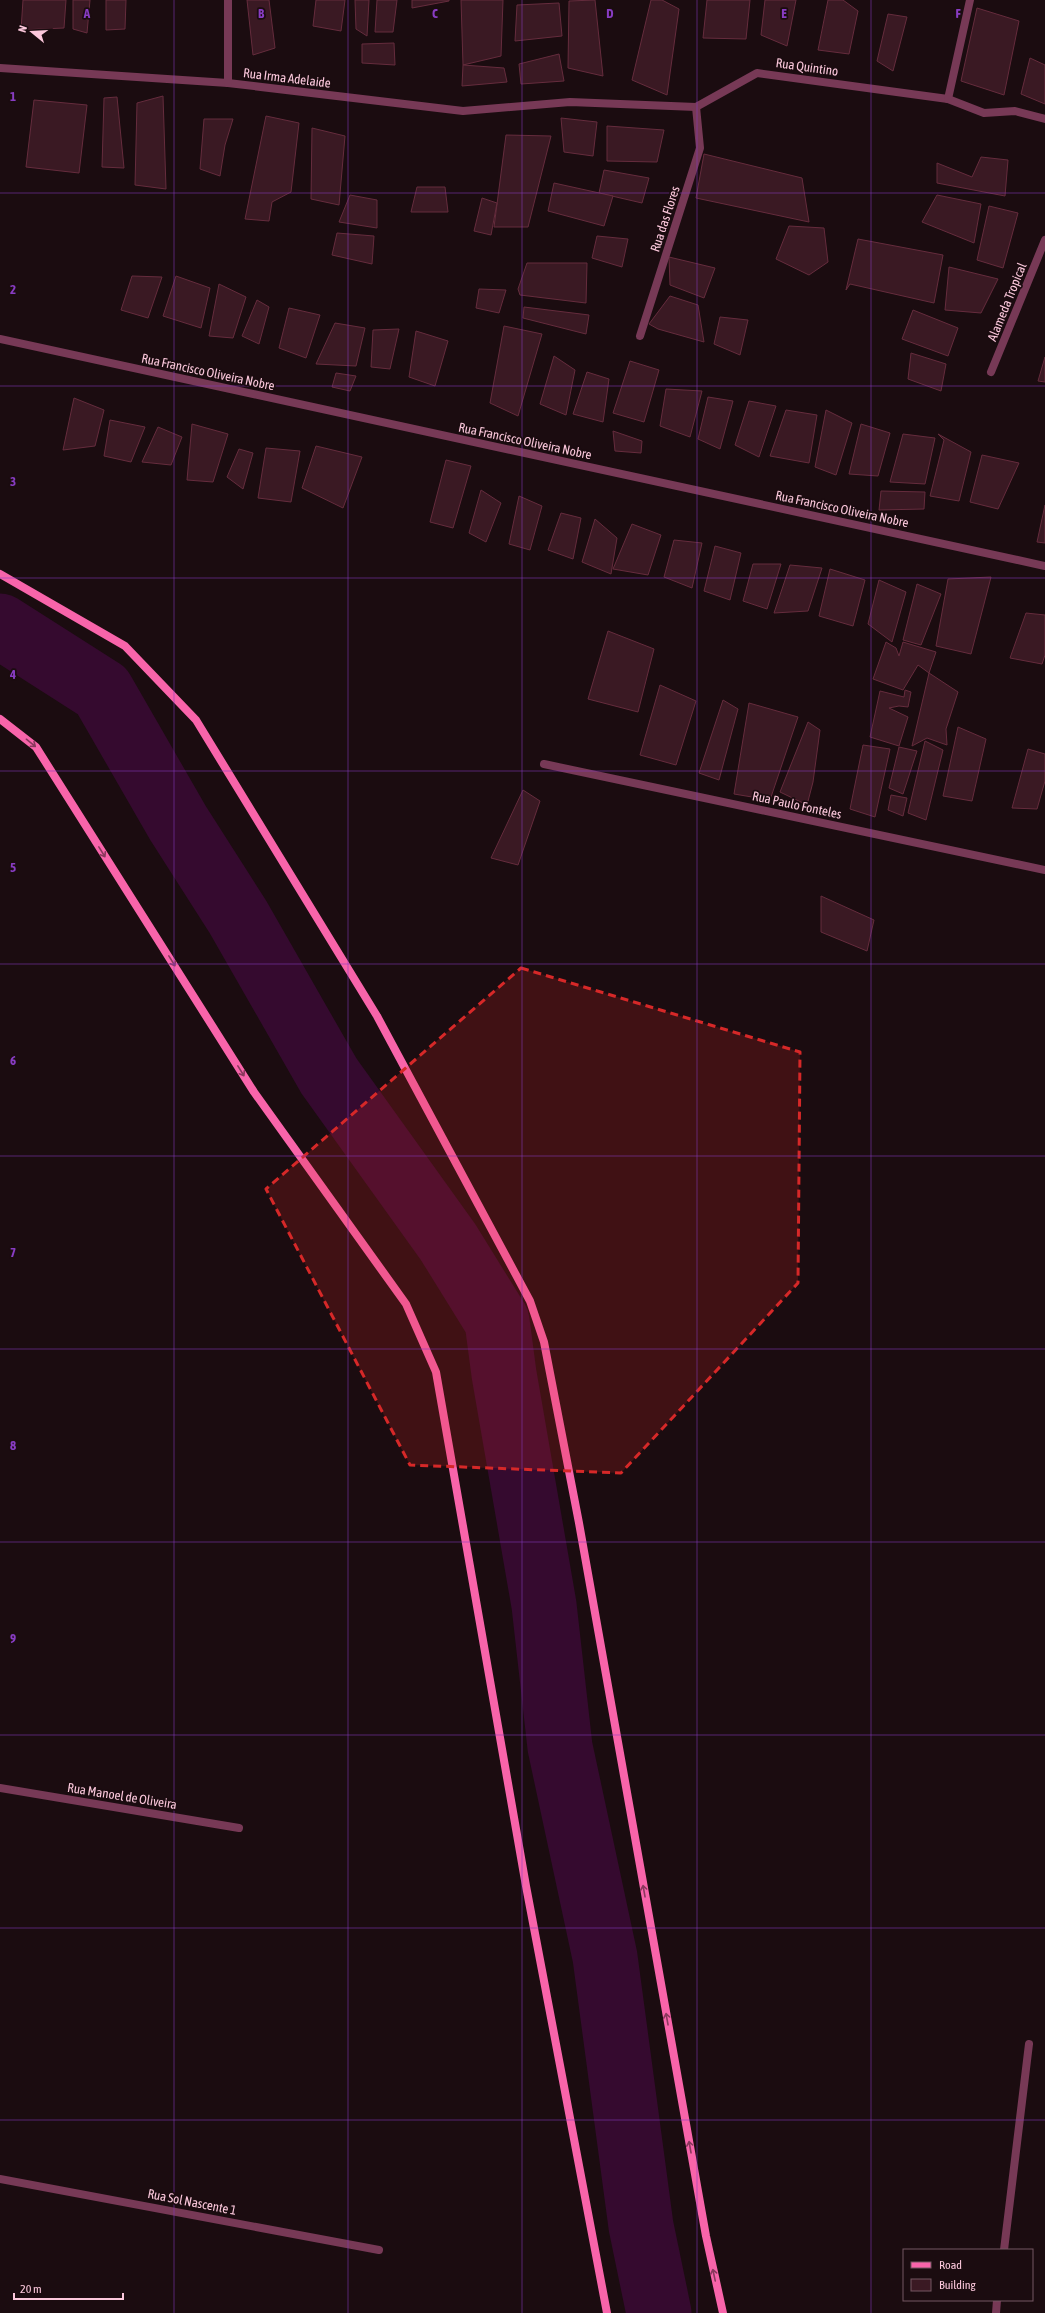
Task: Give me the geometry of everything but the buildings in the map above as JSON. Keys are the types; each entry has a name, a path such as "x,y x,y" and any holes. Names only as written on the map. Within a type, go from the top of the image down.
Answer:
{"street":[{"path":"228,0 228,83"},
{"path":"948,99 970,0"},
{"name":"Rua Irma Adelaide","path":"0,68 228,83 463,111 570,102 696,107"},
{"name":"Rua Quintino","path":"696,107 757,73 948,99 984,113 1015,111 1045,119"},
{"name":"Rua das Flores","path":"640,336 700,148 696,107"},
{"name":"Alameda Tropical","path":"991,372 1045,240"},
{"name":"Rua Francisco Oliveira Nobre","path":"0,339 1045,566"},
{"path":"0,574 125,646 196,720 378,1016 530,1301 544,1342 579,1523 706,2236 723,2313"},
{"path":"0,719 36,747 254,1092 406,1304 436,1372 526,1886 607,2313"},
{"name":"Rua Paulo Fonteles","path":"544,764 1045,870"},
{"name":"Rua Manoel de Oliveira","path":"0,1788 239,1828"},
{"path":"1004,2249 1029,2044"},
{"name":"Rua Sol Nascente 1","path":"0,2179 379,2250"},
{"path":"996,2313 997,2301"}],"highlighted area":[{"path":"521,968 800,1052 798,1283 621,1473 410,1465 266,1189"}],"waterway":[{"path":"0,626 102,691 178,823 238,917 329,1076 448,1242 497,1321 504,1374 544,1605 560,1747 605,1957 641,2226 659,2313"}]}
